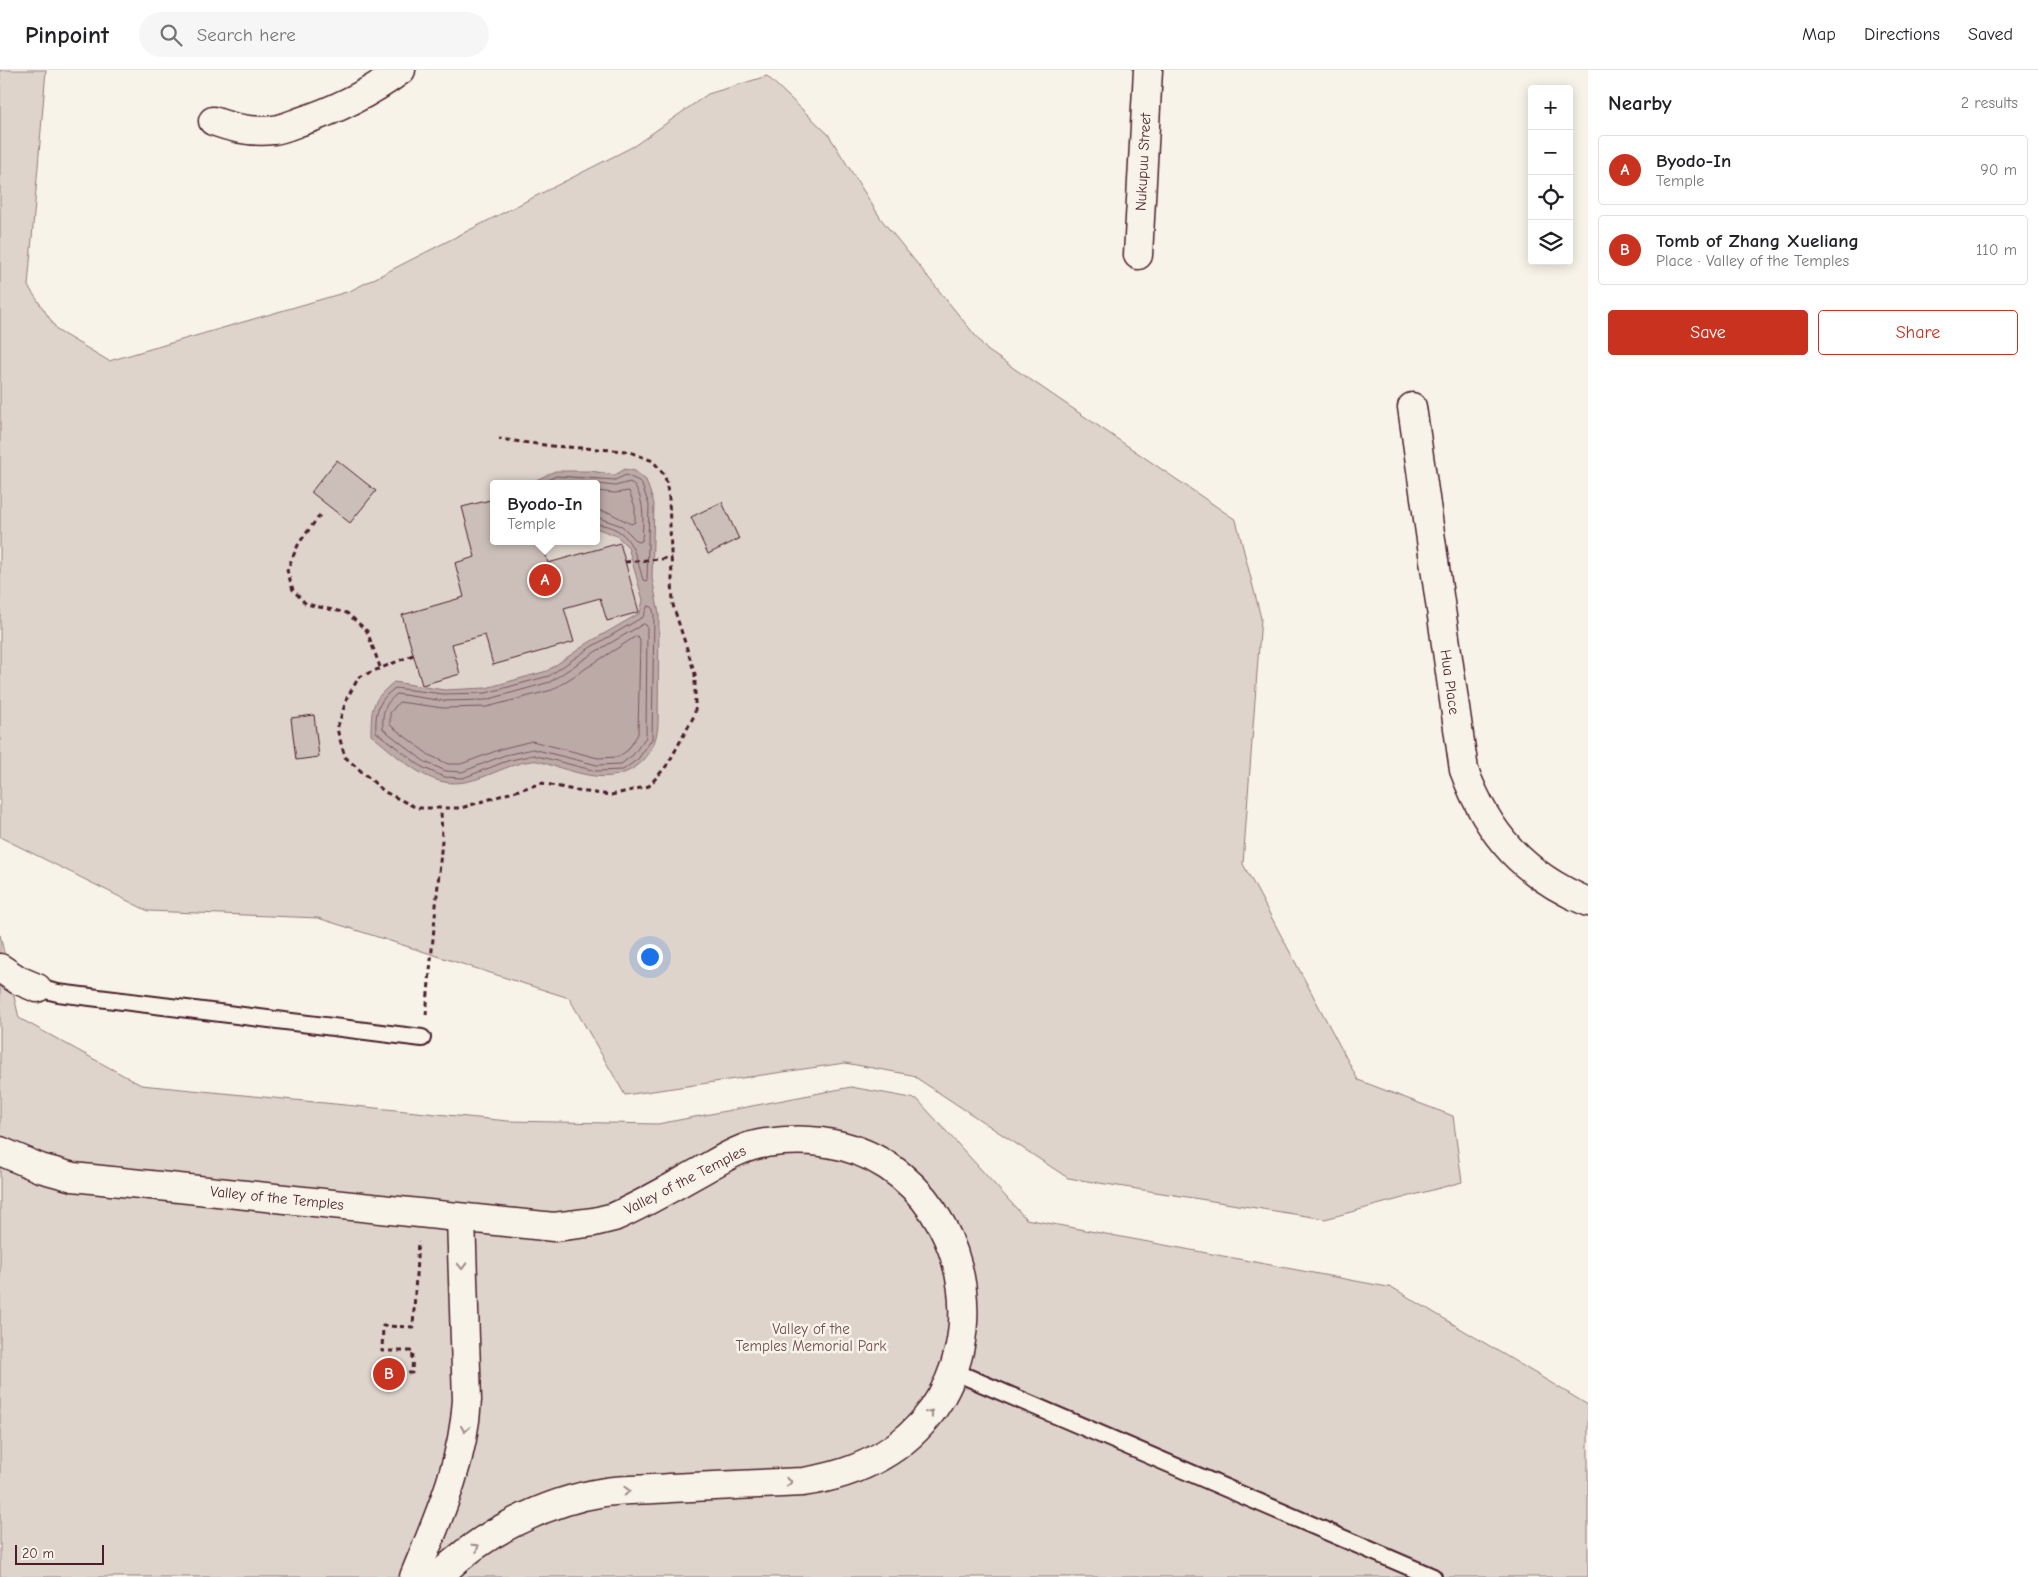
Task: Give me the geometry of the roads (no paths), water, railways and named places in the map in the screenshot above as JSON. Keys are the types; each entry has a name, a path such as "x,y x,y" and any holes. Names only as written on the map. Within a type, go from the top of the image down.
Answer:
{"street":[{"path":"213,121 239,129 275,130 318,116 350,102 381,85 401,70"},
{"name":"Nukupuu Street","path":"1138,255 1148,70"},
{"name":"Hua Place","path":"1412,407 1464,770 1486,819 1501,841 1520,860 1563,891 1588,902"},
{"path":"0,968 18,980 37,988"},
{"name":"Valley of the Temples","path":"0,1151 40,1168 73,1177 554,1227 587,1224 630,1209 739,1150 764,1143 791,1140 818,1141 868,1156 892,1170 912,1187 944,1229 955,1253 962,1279 964,1305 963,1332 953,1371 936,1406 900,1444 854,1470 828,1478 803,1482 606,1492 570,1501 535,1513 502,1530 471,1550 438,1577"},
{"path":"414,1577 454,1477 466,1426 467,1400 461,1218"}],"lane":[{"path":"37,988 58,993 422,1038"},
{"path":"953,1371 1433,1577"}],"water":[{"path":"625,469 635,471 646,480 654,504 652,578 659,614 658,724 652,747 642,762 626,772 605,777 583,774 532,761 510,766 467,782 444,782 424,775 396,756 371,735 374,705 381,694 394,682 444,690 486,688 547,671 588,643 640,613 643,600 628,547 617,536 600,530 600,480 536,480 555,471 591,471 615,475"}],"place":[{"name":"Byodo-In","path":"545,580"},
{"name":"Tomb of Zhang Xueliang","path":"389,1374"}],"park label":[{"name":"Valley of the Temples Memorial Park","path":"811,1338"}]}
